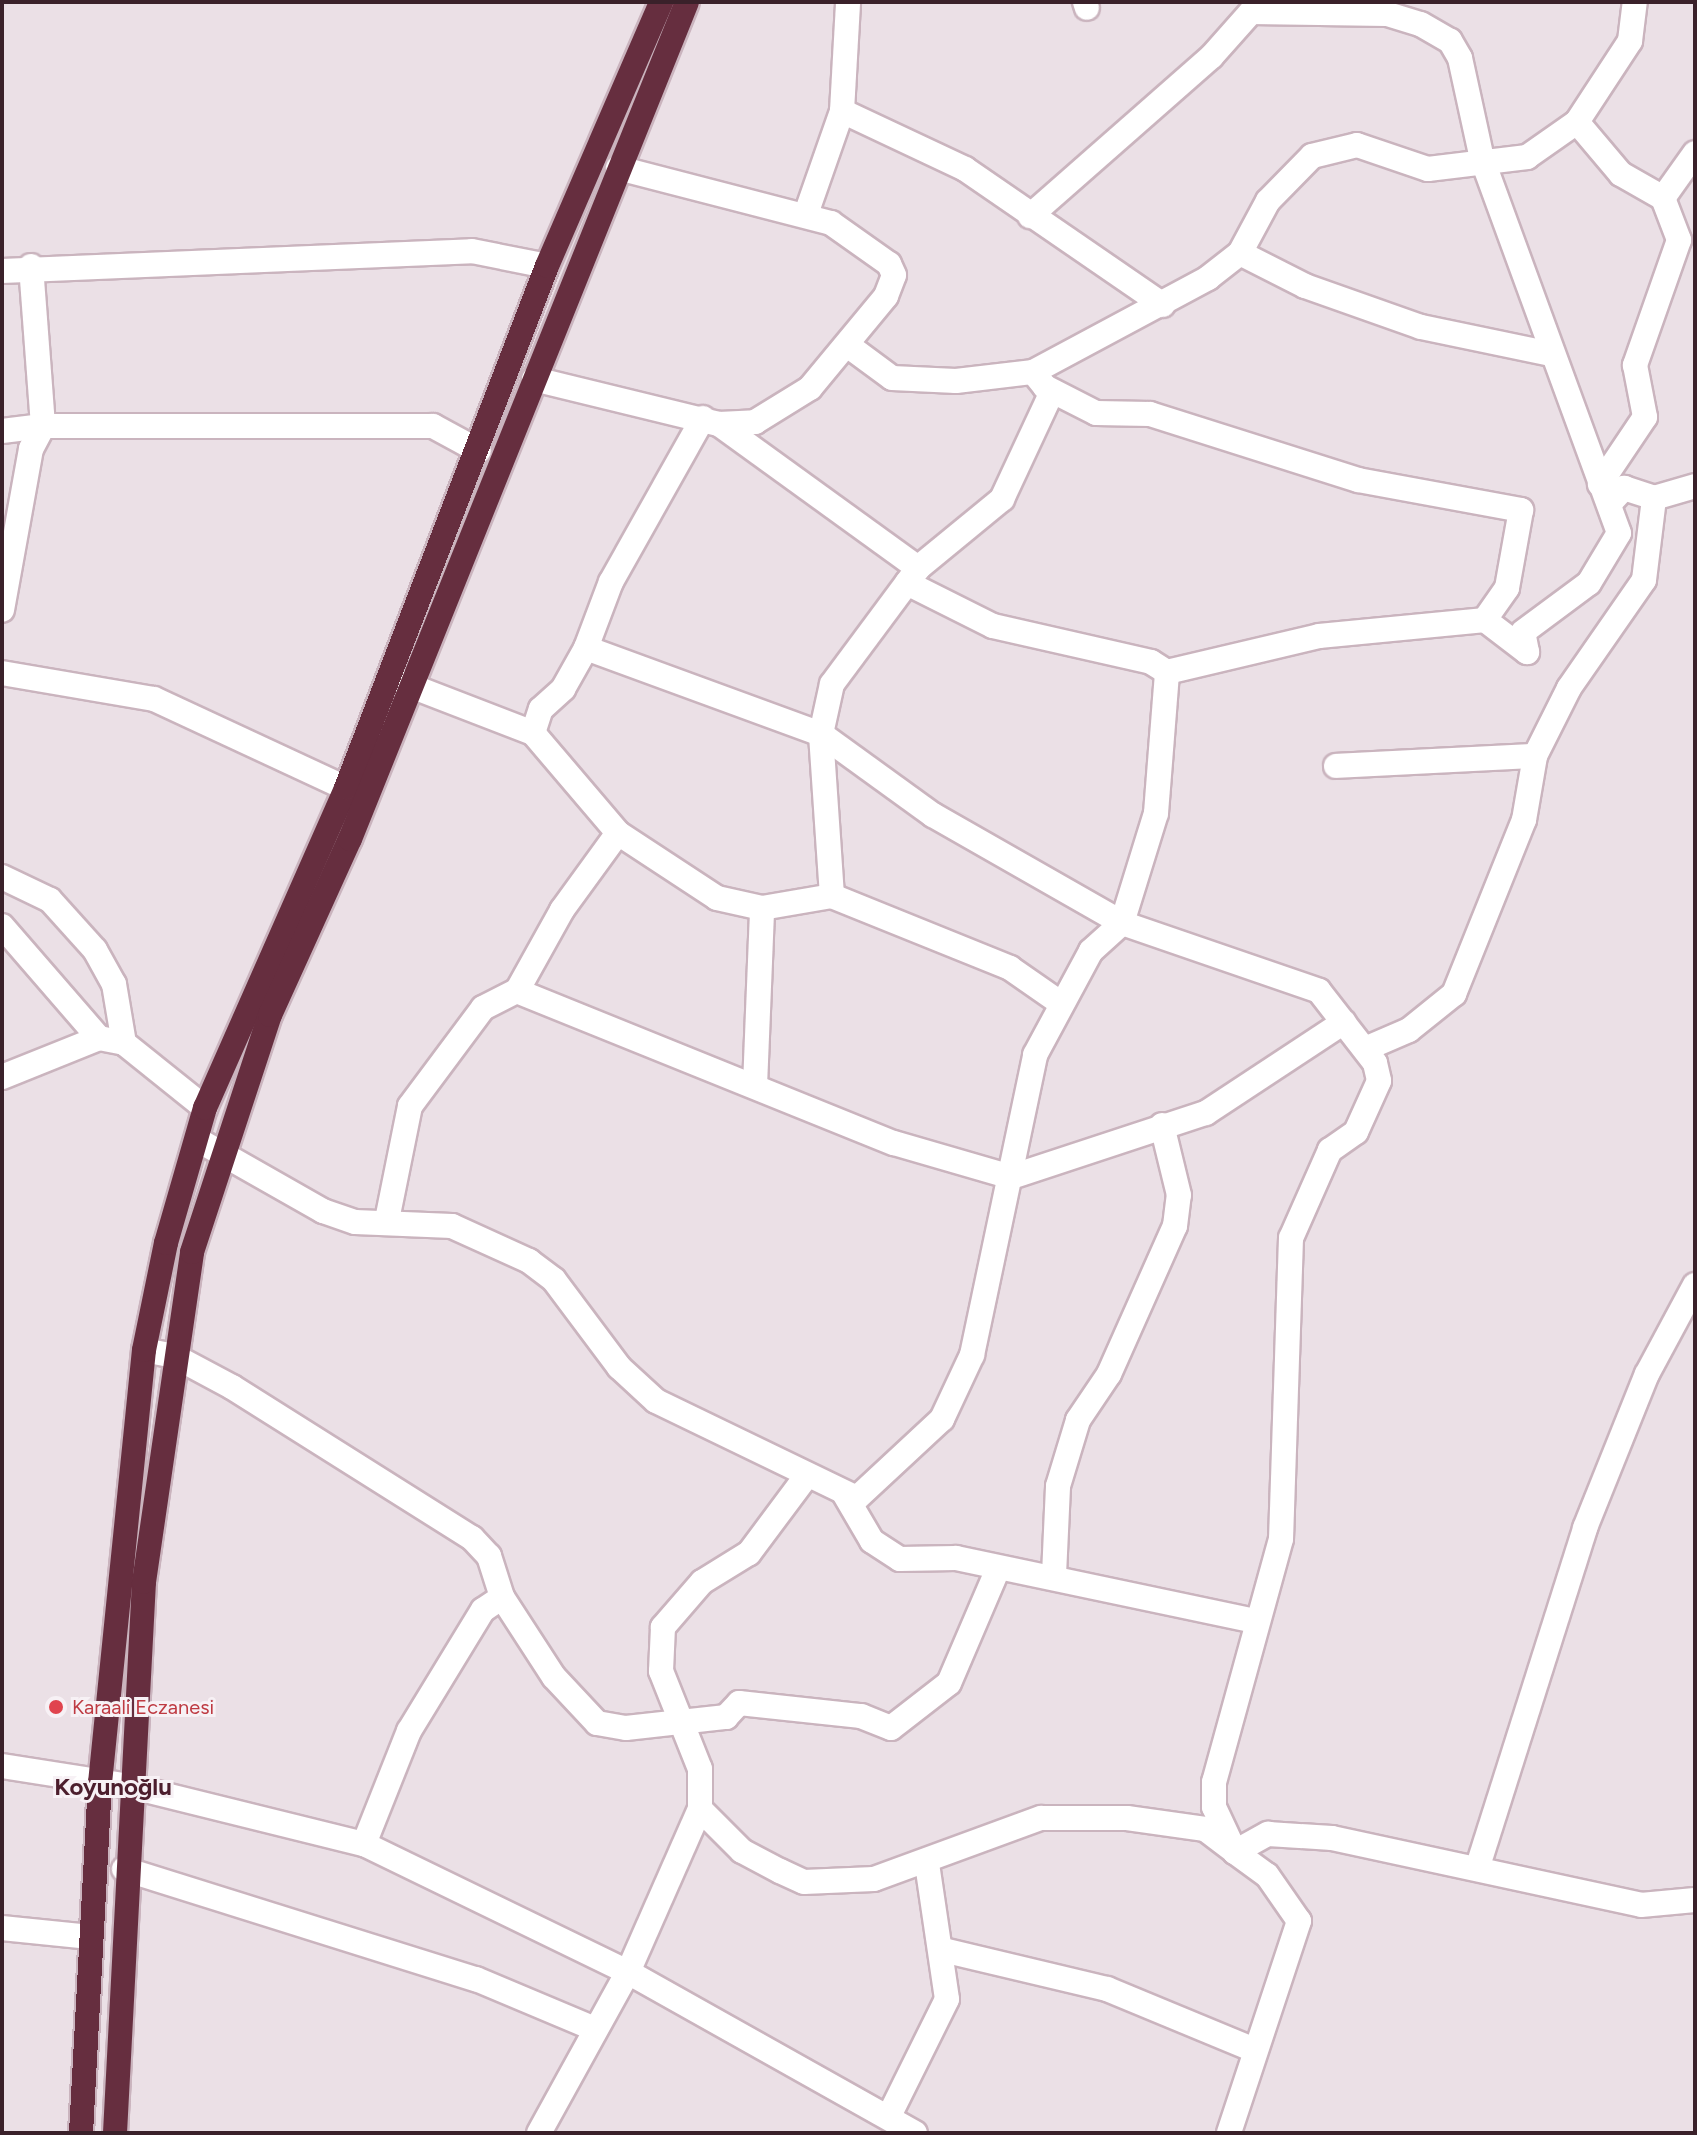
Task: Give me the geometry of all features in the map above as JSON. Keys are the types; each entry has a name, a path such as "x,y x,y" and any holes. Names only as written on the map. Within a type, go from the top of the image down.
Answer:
{"highway":[{"path":"115,2133 124,1869 144,1582 174,1356 209,1146 205,1108 346,788 402,683 479,451 547,266 661,2"},
{"path":"81,2133 100,1783 144,1350 166,1243 534,379 687,2"}],"street":[{"path":"806,214 842,111 848,2"},
{"path":"850,347 892,378 956,381 1033,372 1163,305 1240,253 1292,171 1335,148 1388,151 1428,169 1482,159 1527,157 1577,122 1630,41 1635,2"},
{"path":"711,421 912,576 993,626 1151,662 1167,672 1319,636 1485,620 1527,652 1523,632 1603,566 1619,533 1482,159 1450,41 1387,14 1250,7 1211,57 1030,216"},
{"path":"842,111 965,169 1163,305"},
{"path":"1577,122 1621,174 1663,198 1675,217 1678,256 1635,365 1645,417 1605,493"},
{"path":"1663,198 1695,153"},
{"path":"534,379 711,421 755,422 785,406 850,347 894,275 877,250 806,214 698,194 618,168"},
{"path":"2,271 31,266 472,251 547,266"},
{"path":"1240,253 1305,286 1421,327 1551,354"},
{"path":"2,610 31,449 43,426 31,266"},
{"path":"1033,372 1052,392 1096,413 1150,414 1358,480 1521,510 1507,588 1485,620"},
{"path":"832,896 821,734 842,663 912,576 1002,499 1052,392"},
{"path":"533,733 541,709 563,689 586,648 611,582 711,421"},
{"path":"2,431 43,426 433,426 479,451"},
{"path":"1605,493 1624,488 1654,498 1695,486"},
{"path":"1365,1049 1409,1030 1454,994 1524,820 1535,756 1569,688 1644,580 1654,498"},
{"path":"586,648 821,734 933,815 1122,923 1319,991 1375,1063 1376,1101 1356,1132 1330,1150 1291,1238 1288,1480 1281,1539 1214,1782 1214,1807 1235,1852"},
{"path":"209,1146 278,1192 323,1211 355,1222 387,1220 452,1226 529,1261 554,1280 619,1367 656,1401 805,1478 845,1495 870,1492 942,1419 972,1355 1035,1055 1059,1002 1091,951 1122,923 1156,813 1167,672"},
{"path":"2,673 154,699 346,788"},
{"path":"402,683 533,733 618,833 717,898 762,908 832,896 985,956 1059,1002"},
{"path":"1336,766 1535,756"},
{"path":"387,1220 410,1106 483,1008 517,991 562,910 618,833"},
{"path":"2,877 50,900 95,950 114,984 124,1043"},
{"path":"755,1086 762,908"},
{"path":"2,926 99,1038"},
{"path":"517,991 894,1143 1011,1177 1236,1098 1344,1022"},
{"path":"2,1077 99,1038 124,1043 205,1108"},
{"path":"1054,1575 1058,1486 1078,1420 1109,1374 1175,1226 1179,1195 1162,1125"},
{"path":"1478,1866 1585,1528 1647,1374 1695,1285"},
{"path":"144,1350 174,1356 472,1538 489,1556 502,1597 573,1704 597,1723 626,1728 726,1717 739,1703 861,1716 891,1728 949,1683 997,1571"},
{"path":"539,2133 628,1972 700,1809 700,1769 685,1720 661,1671 663,1627 702,1582 749,1553 805,1478"},
{"path":"845,1495 886,1553 956,1558 997,1571 1054,1575 1256,1621"},
{"path":"364,1844 409,1731 483,1610 502,1597"},
{"path":"2,1766 129,1786 364,1844 628,1972 890,2114 915,2133"},
{"path":"700,1809 742,1851 804,1882 874,1879 927,1864 948,1846 1041,1818 1127,1818 1205,1829 1291,1901 1299,1921 1252,2049 1229,2133"},
{"path":"1235,1852 1268,1834 1478,1866 1641,1905 1695,1900"},
{"path":"890,2114 947,1999 943,1950 927,1864"},
{"path":"124,1869 476,1979 595,2029"},
{"path":"2,1928 91,1937"},
{"path":"943,1950 1107,1989 1252,2049"}],"place":[{"name":"Karaali Eczanesi","path":"56,1707"}],"district":[{"name":"Koyunoğlu","path":"113,1787"}]}
